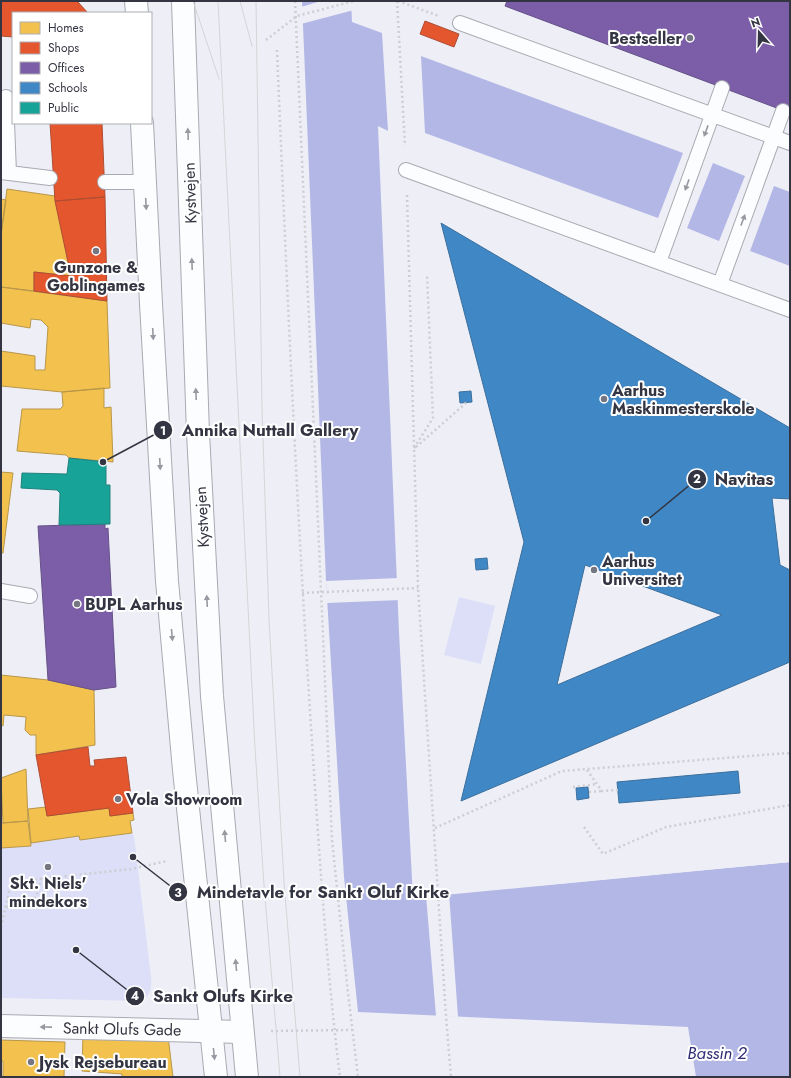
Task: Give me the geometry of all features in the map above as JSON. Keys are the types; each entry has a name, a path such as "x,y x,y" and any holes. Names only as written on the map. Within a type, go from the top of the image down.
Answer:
{"street":[{"path":"136,1 137,12"},
{"name":"Kystvejen","path":"183,1 198,433 212,696 247,1077"},
{"path":"142,124 167,581 184,770 216,1077"},
{"name":"Sankt Olufs Gade","path":"1,1026 242,1032"}],"lane":[{"path":"460,23 790,143"},
{"path":"659,262 722,88"},
{"path":"6,97 5,172 50,178"},
{"path":"720,284 783,111"},
{"path":"406,170 790,310"},
{"path":"105,182 145,182"},
{"path":"1,591 30,596"}],"path":[{"path":"295,1 332,840 358,1077"},
{"path":"266,40 296,17 354,1"},
{"path":"451,1077 418,588 406,170 397,1 460,23"},
{"path":"277,50 291,385 302,593 323,920 340,1077"},
{"path":"414,448 433,418 427,274"},
{"path":"414,448 467,402"},
{"path":"302,593 418,588"},
{"path":"435,828 562,771 787,753 790,754"},
{"path":"586,769 602,791"},
{"path":"573,787 597,784"},
{"path":"589,792 618,790"},
{"path":"584,827 603,854 666,827 790,805"},
{"path":"1,927 12,882 41,877 138,867"},
{"path":"6,907 32,902 39,893 41,877"},
{"path":"242,1032 352,1030"}],"shaded area":[{"path":"459,597 495,606 481,664 444,655"},
{"path":"132,833 134,836 151,977 151,988 149,994 141,1001 1,998 1,848 31,846 31,843 79,836 80,840"}],"water":[{"name":"Bassin 2","path":"302,1 351,1 352,22 382,33 388,131 378,126 399,632 413,898 790,862 790,1077 696,1077 688,1027 358,1012 344,877 326,581"},
{"path":"421,56 683,153 658,218 425,133"},
{"path":"713,163 745,176 719,241 687,228"},
{"path":"774,186 790,192 790,266 750,251"}],"pier":[{"path":"321,1 353,1 354,10 301,24 301,7"},
{"path":"399,578 400,600 327,603 326,581"},
{"path":"790,860 790,862 535,886 538,884"},
{"path":"449,893 458,1017 436,1016 426,895"}],"building: Homes":[{"path":"7,189 55,196 71,276 34,272 34,291 1,287 1,235"},
{"path":"1,199 6,200 1,235"},
{"path":"1,287 107,301 110,388 62,392 1,386 1,351 35,356 35,370 45,370 48,327 41,320 31,319 30,328 1,323"},
{"path":"104,388 104,408 111,407 113,462 69,458 66,455 17,451 22,409 60,409 63,406 62,392"},
{"path":"1,472 13,473 3,553 1,553"},
{"path":"1,675 48,680 94,690 95,745 36,755 36,735 30,735 25,730 26,717 4,715 3,726 1,725"},
{"path":"26,769 28,821 3,823 1,778"},
{"path":"46,807 47,816 109,808 110,816 133,813 134,820 130,821 132,833 80,840 79,836 31,843 28,809"},
{"path":"28,821 31,846 1,848 1,823"},
{"path":"83,1033 168,1036 173,1077 122,1077 122,1074 82,1071"},
{"path":"1,1040 65,1042 64,1077 3,1077"}],"building: Shops":[{"path":"1,1 77,1 87,12 12,12 12,37 1,36"},
{"path":"425,21 459,34 454,47 420,34"},
{"path":"50,124 102,124 105,197 55,201"},
{"path":"105,197 107,301 34,291 34,272 71,276 55,201"},
{"path":"88,747 90,766 95,766 94,760 126,757 133,813 110,816 109,808 47,816 36,755"}],"building: Offices":[{"name":"Bestseller","path":"507,1 790,1 790,113 505,6"},
{"name":"BUPL Aarhus","path":"105,524 105,529 108,528 116,687 94,690 48,680 38,526"}],"building: Schools":[{"path":"441,223 790,428 790,499 772,498 780,565 790,570 790,662 461,801 524,542","holes":["585,565 722,615 557,685"]},
{"path":"471,391 472,402 460,403 459,392"},
{"path":"487,558 488,569 476,570 475,559"},
{"path":"738,771 740,793 619,803 617,782"},
{"path":"588,787 589,798 577,800 576,788"}],"building: Public":[{"path":"69,458 106,462 106,485 110,485 110,524 59,525 60,493 57,490 21,488 22,473 67,474"}],"tram line":[{"path":"193,1 219,79"},
{"path":"218,1 255,748 264,885 280,1077"},
{"path":"240,1 252,46"},
{"path":"256,1 262,409 269,620 284,882 300,1077"}],"place":[{"name":"Bestseller","path":"690,38"},
{"name":"Gunzone & Goblingames","path":"96,251"},
{"name":"Aarhus Maskinmesterskole","path":"604,399"},
{"name":"Annika Nuttall Gallery","path":"103,462"},
{"name":"Navitas","path":"646,521"},
{"name":"Aarhus Universitet","path":"594,570"},
{"name":"BUPL Aarhus","path":"77,604"},
{"name":"Vola Showroom","path":"118,799"},
{"name":"Mindetavle for Sankt Oluf Kirke","path":"133,857"},
{"name":"Skt. Niels' mindekors","path":"48,867"},
{"name":"Sankt Olufs Kirke","path":"76,950"},
{"name":"Jysk Rejsebureau","path":"31,1062"}]}
